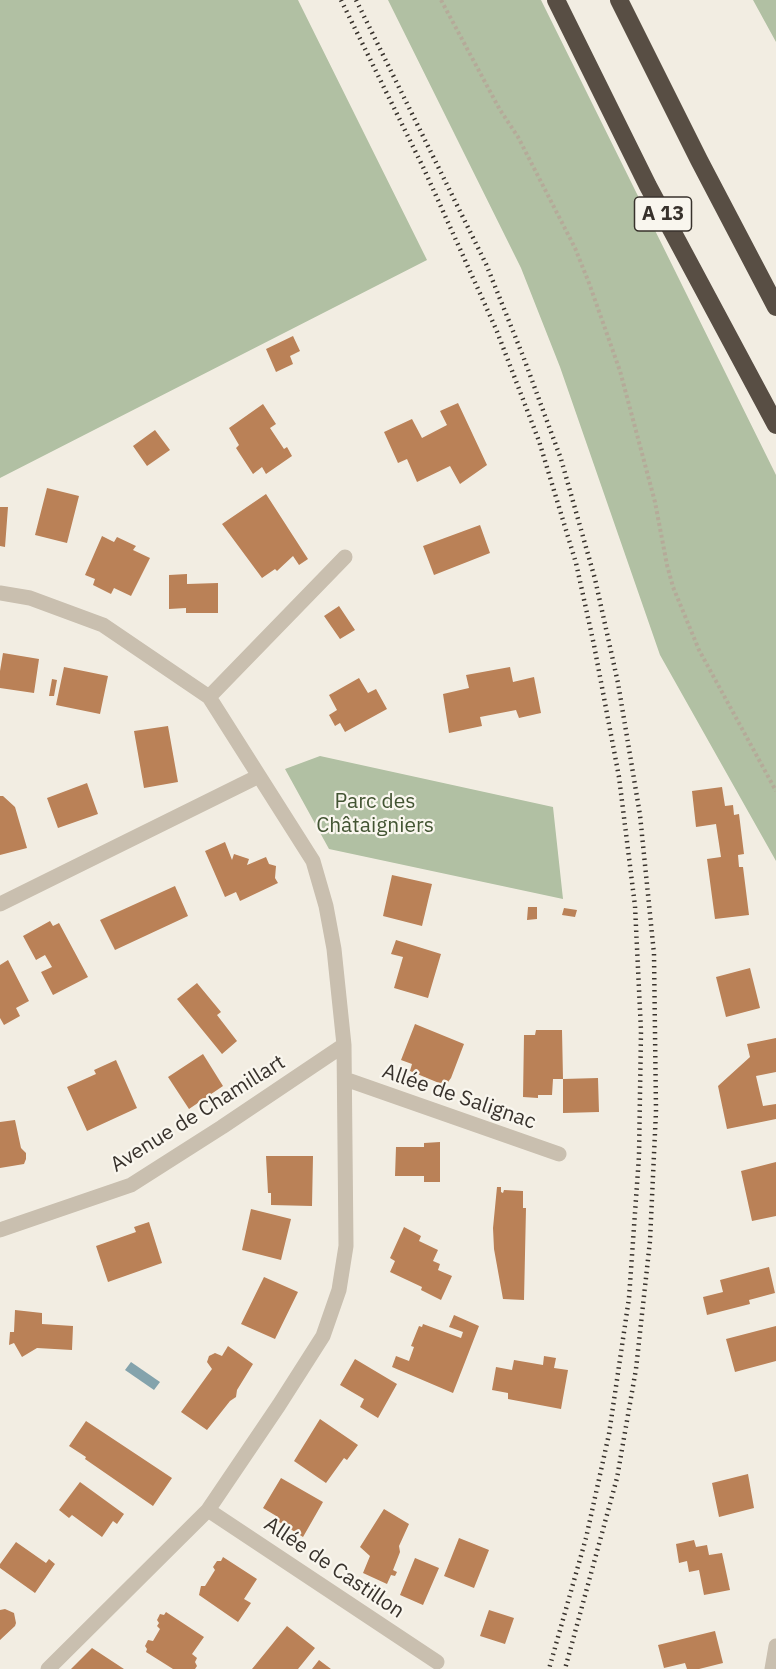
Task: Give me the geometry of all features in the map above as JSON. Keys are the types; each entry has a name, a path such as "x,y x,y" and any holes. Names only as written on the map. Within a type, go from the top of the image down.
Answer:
{"highway":[{"name":"A 13","path":"556,0 648,186 776,425"},
{"name":"A 13","path":"619,0 776,307"}],"street":[{"path":"209,697 345,557"},
{"path":"0,593 30,597 103,625 209,697 313,861 326,906 334,949 344,1045 346,1246 339,1290 322,1336 279,1406 208,1510 48,1669"},
{"path":"0,904 259,776"},
{"name":"Avenue de Chamillart","path":"0,1230 131,1185 344,1045"},
{"name":"Allée de Salignac","path":"345,1079 559,1154"},
{"name":"Allée de Castillon","path":"208,1510 437,1662"},
{"path":"771,1669 776,1646"}],"path":[{"path":"441,0 500,110 518,137 578,256 620,371 655,502 667,565 674,587 699,650 776,791"}],"green space":[{"path":"0,0 298,0 427,260 0,478"},
{"path":"388,0 541,0 776,475 776,861 660,655 560,367 521,268"},
{"path":"753,0 776,0 776,42"},
{"name":"Parc des Châtaigniers","path":"320,756 553,807 563,899 329,849 285,769"}],"water":[{"path":"131,1362 160,1382 154,1390 125,1370"}],"building":[{"path":"293,336 300,351 290,356 293,364 276,372 266,349"},
{"path":"458,403 487,465 460,484 450,466 417,482 407,459 398,463 384,432 412,419 422,438 447,425 440,411"},
{"path":"263,404 276,424 270,428 284,449 287,447 292,456 266,474 262,467 253,474 236,448 239,445 229,428"},
{"path":"155,430 170,450 147,466 133,446"},
{"path":"47,488 79,496 67,543 35,535"},
{"path":"266,494 308,559 299,565 293,556 277,571 275,569 262,578 222,524"},
{"path":"0,507 8,507 5,547 0,546"},
{"path":"480,525 490,553 434,575 423,546"},
{"path":"102,536 114,542 117,537 136,546 133,550 150,558 131,596 114,588 111,594 93,585 95,579 85,575"},
{"path":"187,574 187,584 218,583 218,613 186,613 186,608 169,609 169,575"},
{"path":"339,606 355,630 340,639 324,616"},
{"path":"3,653 39,659 34,693 0,688"},
{"path":"64,667 108,676 100,714 56,705"},
{"path":"510,667 513,682 534,677 541,713 519,718 516,710 480,717 482,726 449,733 443,694 469,688 466,675"},
{"path":"359,678 368,693 376,689 387,709 345,732 340,723 335,726 329,715 337,710 329,695"},
{"path":"52,679 57,680 54,696 49,696"},
{"path":"168,726 178,782 144,788 134,731"},
{"path":"87,783 98,814 58,828 47,798"},
{"path":"722,787 725,806 733,805 734,815 739,814 744,854 738,855 739,867 743,867 749,915 715,919 707,859 721,857 716,824 696,827 692,791"},
{"path":"0,796 15,807 27,848 0,855"},
{"path":"225,842 232,860 234,854 249,859 247,865 266,857 269,864 276,866 275,878 278,883 240,901 236,892 225,897 205,851"},
{"path":"392,875 432,884 422,926 383,916"},
{"path":"175,886 188,916 115,950 100,920"},
{"path":"528,907 537,907 537,919 527,920"},
{"path":"564,908 577,910 575,917 562,915"},
{"path":"50,921 53,926 59,923 88,977 53,995 41,972 52,967 45,955 36,960 23,936"},
{"path":"396,940 441,954 428,998 394,988 403,957 391,954"},
{"path":"8,960 29,1001 16,1008 20,1016 4,1025 0,1018 0,965"},
{"path":"750,968 760,1008 726,1017 716,977"},
{"path":"197,983 221,1012 217,1015 237,1041 222,1054 177,999"},
{"path":"415,1024 464,1044 448,1082 439,1083 410,1071 412,1064 401,1060"},
{"path":"536,1030 562,1030 563,1079 553,1079 552,1095 538,1095 538,1098 523,1097 524,1035 535,1035"},
{"path":"776,1038 776,1072 756,1076 763,1106 776,1104 776,1119 727,1129 718,1086 750,1057 747,1044"},
{"path":"203,1054 223,1086 189,1109 168,1077"},
{"path":"116,1060 137,1108 87,1131 67,1087 96,1074 94,1070"},
{"path":"598,1078 599,1112 563,1113 563,1079"},
{"path":"15,1120 21,1148 26,1153 26,1159 24,1164 0,1168 0,1122"},
{"path":"440,1142 440,1182 424,1182 424,1176 395,1176 396,1147 424,1147 424,1143"},
{"path":"266,1156 313,1156 312,1206 271,1205"},
{"path":"776,1162 776,1216 752,1221 741,1171"},
{"path":"497,1187 501,1187 503,1193 504,1190 523,1191 523,1208 526,1208 524,1300 503,1299 494,1249 493,1228"},
{"path":"251,1209 291,1219 281,1260 242,1250"},
{"path":"149,1222 162,1263 108,1282 96,1246 136,1232 134,1227"},
{"path":"404,1227 421,1236 419,1241 438,1250 433,1261 440,1264 438,1270 452,1276 441,1300 421,1290 422,1287 390,1272 395,1261 390,1258"},
{"path":"769,1267 775,1293 749,1300 750,1304 707,1315 703,1297 723,1292 720,1280"},
{"path":"264,1277 298,1292 275,1339 241,1324"},
{"path":"15,1310 42,1313 42,1324 73,1326 72,1350 37,1348 22,1357 14,1343 9,1345 10,1332 14,1332"},
{"path":"454,1315 479,1326 453,1393 392,1367 396,1356 409,1361 414,1347 411,1346 419,1326 422,1327 423,1324 461,1338 463,1332 449,1327"},
{"path":"776,1326 776,1361 735,1372 726,1339"},
{"path":"228,1346 253,1364 237,1390 236,1397 230,1401 207,1430 181,1412 212,1369 207,1362 209,1356 215,1353 222,1356"},
{"path":"544,1356 556,1358 554,1368 568,1370 561,1409 508,1399 508,1393 492,1390 496,1367 512,1370 514,1360 543,1365"},
{"path":"355,1359 397,1384 378,1418 360,1407 364,1399 340,1385"},
{"path":"320,1419 358,1445 347,1460 344,1458 326,1483 294,1461"},
{"path":"86,1421 172,1478 153,1506 69,1446"},
{"path":"748,1474 754,1508 719,1517 712,1483"},
{"path":"281,1478 323,1502 303,1537 276,1520 278,1517 263,1508"},
{"path":"80,1482 124,1514 117,1524 113,1521 102,1537 72,1515 69,1518 59,1510"},
{"path":"384,1509 409,1524 399,1546 400,1552 393,1570 397,1572 395,1576 391,1575 387,1584 363,1573 370,1556 360,1547"},
{"path":"459,1538 489,1550 474,1588 444,1576"},
{"path":"694,1540 696,1547 707,1545 709,1555 722,1553 730,1590 704,1595 699,1570 689,1572 687,1561 679,1563 676,1544"},
{"path":"16,1542 46,1563 49,1559 55,1564 35,1593 0,1568 0,1564"},
{"path":"223,1557 257,1579 244,1599 251,1603 238,1622 199,1595 201,1586 205,1586 215,1570 213,1567"},
{"path":"415,1558 439,1568 423,1605 400,1595"},
{"path":"5,1609 14,1613 16,1623 0,1640 0,1610"},
{"path":"489,1610 514,1618 505,1644 480,1636"},
{"path":"166,1612 204,1637 192,1654 197,1658 195,1669 173,1669 146,1652 145,1646 148,1640 153,1641 160,1629 157,1626 159,1623 157,1620 160,1614 164,1615"},
{"path":"287,1626 315,1648 298,1669 252,1669"},
{"path":"715,1631 723,1663 699,1669 687,1669 685,1663 664,1668 658,1645"},
{"path":"92,1648 124,1669 71,1669"},
{"path":"319,1660 331,1669 312,1669"}],"railway":[{"path":"341,0 424,169 496,329 539,441 576,563 619,777 635,906 641,1031 639,1156 629,1298 609,1434 586,1538 549,1669"},
{"path":"356,0 486,264 561,459 595,579 618,683 640,815 654,954 656,1111 650,1241 636,1369 617,1478 565,1669"}]}
